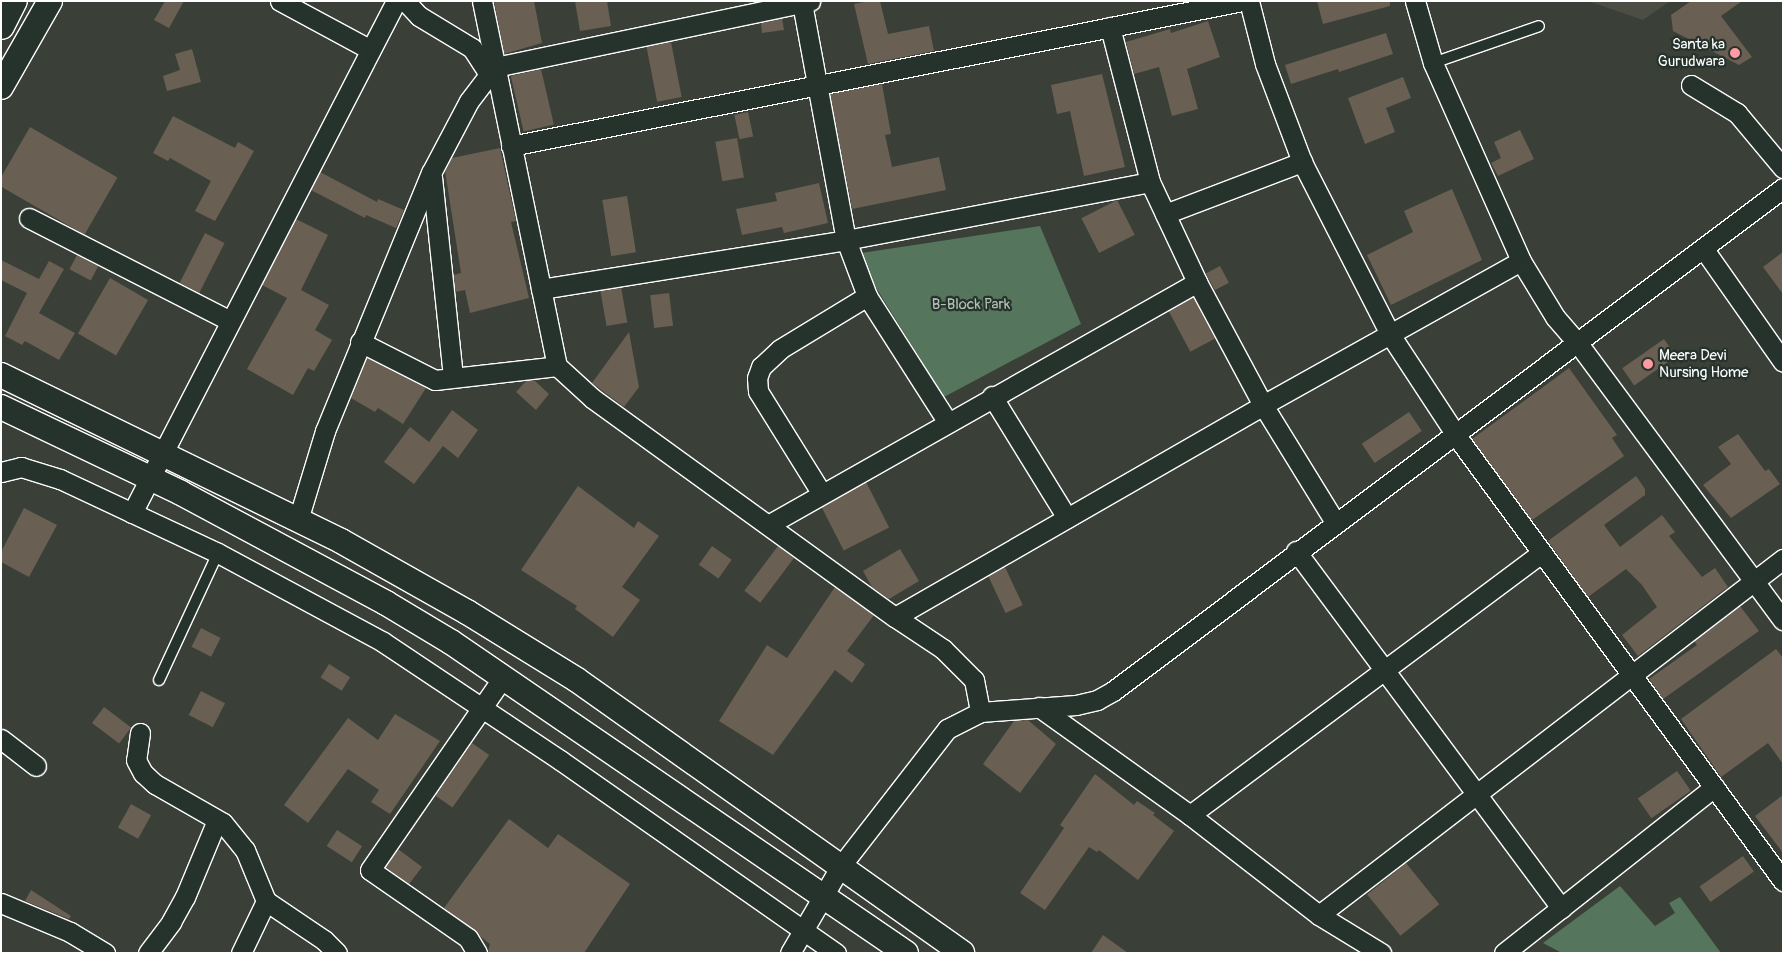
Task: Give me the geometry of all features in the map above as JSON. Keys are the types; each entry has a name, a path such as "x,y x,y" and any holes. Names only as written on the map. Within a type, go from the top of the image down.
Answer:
{"main road":[{"path":"1,26 14,1"}],"street":[{"path":"1,86 50,1"},
{"path":"280,1 371,50"},
{"path":"132,513 396,1"},
{"path":"405,1 418,16 472,48 492,70"},
{"path":"482,1 492,70 511,146 557,366 592,398 966,668 974,680 980,712"},
{"path":"511,146 1242,1"},
{"path":"1249,1 1265,64 1302,162 1391,336 1454,433 1783,881"},
{"path":"1416,1 1433,63 1521,261 1555,317 1576,342 1783,620"},
{"path":"298,520 325,431 360,342 431,174 469,102 492,70 806,2 818,85 846,240 867,296 947,421"},
{"path":"1110,27 1150,182 1197,282 1263,405 1336,522"},
{"path":"1691,85 1737,113 1783,168"},
{"path":"1165,214 1302,162"},
{"path":"431,174 454,378"},
{"path":"541,290 846,240 1150,182"},
{"path":"790,953 840,867 947,729 960,719 980,712 1076,705 1097,700 1113,691 1296,551 1783,188"},
{"path":"29,218 230,321"},
{"path":"1703,248 1783,362"},
{"path":"895,617 1263,405 1391,336 1521,261"},
{"path":"768,525 947,421 1197,282"},
{"path":"822,494 758,391 757,378 761,367 780,349 867,296"},
{"path":"360,342 435,380 557,366"},
{"path":"1,374 298,520 468,612 577,680 962,953"},
{"path":"992,396 1067,518"},
{"path":"1,407 150,478 386,603 503,677 823,894 906,953"},
{"path":"1,472 21,467 60,479 218,553 383,642 483,707 836,953"},
{"path":"1296,551 1561,908"},
{"path":"1190,815 1541,553"},
{"path":"1319,915 1783,559"},
{"path":"477,953 468,938 370,870 503,677"},
{"path":"1039,707 1190,815 1319,915 1381,953"},
{"path":"140,733 136,760 143,774 154,784 217,820 234,833 245,850 266,901 324,940 338,953"},
{"path":"1,739 36,766"},
{"path":"1504,953 1714,787"},
{"path":"148,953 171,922 185,897 217,820"},
{"path":"241,953 266,901"},
{"path":"1,903 70,932 105,953"}],"lane":[{"path":"1433,63 1539,26"},
{"path":"159,680 218,553"}],"shaded area":[{"path":"1588,1 1670,1 1643,20"}],"green space":[{"name":"B-Block Park","path":"1040,226 1081,324 944,397 855,254"},
{"path":"1620,886 1655,926 1675,913 1669,903 1680,897 1721,953 1562,953 1543,943"}],"building":[{"path":"165,1 184,1 169,28 154,20"},
{"path":"494,1 534,1 542,43 504,54"},
{"path":"575,1 607,1 611,26 580,31"},
{"path":"880,1 888,34 929,26 934,51 868,64 854,4"},
{"path":"1317,1 1390,1 1390,6 1323,24"},
{"path":"1691,1 1742,1 1721,16 1752,57 1739,65 1673,31 1671,15"},
{"path":"782,18 784,30 762,33 761,23"},
{"path":"1208,21 1220,57 1187,69 1198,109 1172,116 1159,67 1134,74 1126,42 1170,29 1171,33"},
{"path":"1386,33 1393,54 1339,72 1338,69 1291,84 1285,65"},
{"path":"671,42 682,97 657,102 646,47"},
{"path":"192,49 201,82 167,91 163,76 180,70 175,54"},
{"path":"541,69 554,125 524,132 511,76"},
{"path":"1102,74 1125,167 1084,176 1070,111 1057,114 1051,85"},
{"path":"1403,77 1411,98 1386,108 1395,132 1365,144 1348,98"},
{"path":"882,84 891,134 885,135 892,167 939,157 946,190 852,209 830,94"},
{"path":"748,112 753,136 740,139 734,115"},
{"path":"173,116 235,148 238,142 254,151 215,221 195,211 211,181 170,158 168,161 153,153"},
{"path":"30,127 117,177 84,235 1,186 1,177"},
{"path":"1520,130 1534,159 1498,176 1491,163 1501,158 1494,142"},
{"path":"737,138 744,177 722,181 715,142"},
{"path":"500,148 516,221 511,222 529,298 470,313 465,290 455,292 454,275 461,273 445,171 452,158"},
{"path":"320,172 377,202 378,199 404,210 396,228 366,215 365,218 311,190"},
{"path":"819,183 828,223 784,233 782,227 742,235 736,209 777,201 775,193"},
{"path":"1452,189 1482,260 1391,305 1367,255 1413,232 1404,211"},
{"path":"627,196 636,252 611,256 602,200"},
{"path":"1117,200 1135,235 1099,253 1081,218"},
{"path":"296,219 328,235 301,290 329,305 315,330 332,340 314,371 308,368 293,395 247,369 287,298 262,285"},
{"path":"205,233 225,243 199,293 180,283"},
{"path":"1783,252 1783,294 1763,267"},
{"path":"77,255 98,266 91,280 69,269"},
{"path":"1,260 39,279 49,261 64,269 39,313 75,333 59,360 25,341 22,345 5,336 27,293 1,280"},
{"path":"1220,266 1229,283 1215,290 1206,274"},
{"path":"110,278 148,300 116,355 78,333"},
{"path":"621,287 627,322 607,326 600,291"},
{"path":"669,293 673,326 654,328 650,295"},
{"path":"1193,297 1215,338 1190,352 1168,310"},
{"path":"629,332 639,387 624,407 592,383"},
{"path":"1664,339 1676,356 1634,385 1622,368"},
{"path":"367,358 426,388 403,424 378,408 375,412 351,398"},
{"path":"1569,368 1617,435 1612,438 1624,456 1532,520 1472,439"},
{"path":"534,380 549,394 536,410 516,392 526,381"},
{"path":"452,410 478,430 458,458 443,446 414,484 384,462 410,427 429,442"},
{"path":"1409,412 1422,431 1375,463 1362,444"},
{"path":"1738,434 1765,471 1769,469 1780,484 1731,518 1703,485 1731,464 1718,447"},
{"path":"1636,476 1645,489 1645,495 1604,525 1620,547 1662,515 1675,532 1669,536 1702,577 1715,568 1728,587 1638,656 1622,635 1657,607 1642,585 1626,569 1588,597 1548,541"},
{"path":"866,482 889,527 844,551 821,505"},
{"path":"578,486 634,528 638,521 659,536 622,587 640,600 613,637 575,609 577,606 521,570"},
{"path":"24,508 57,525 29,577 1,562 1,552"},
{"path":"712,546 732,560 718,579 699,565"},
{"path":"778,546 794,558 760,603 744,591"},
{"path":"900,549 919,581 889,599 872,587 863,571"},
{"path":"1005,567 1023,605 1006,613 988,575"},
{"path":"835,587 874,615 847,651 865,664 852,683 835,670 773,755 719,721 767,645 787,658"},
{"path":"1740,606 1759,631 1663,699 1649,679 1697,645 1694,641"},
{"path":"201,628 221,638 211,657 191,647"},
{"path":"1776,649 1783,658 1783,764 1768,743 1721,777 1681,719"},
{"path":"329,664 350,677 342,691 321,678"},
{"path":"201,691 225,703 213,727 189,715"},
{"path":"104,707 131,727 119,743 92,723"},
{"path":"395,714 440,741 390,814 371,802 379,790 348,769 308,823 284,805 348,718 378,740"},
{"path":"1028,720 1056,744 1020,793 983,764 1014,721"},
{"path":"472,743 489,755 452,807 435,795"},
{"path":"1677,771 1691,791 1651,818 1638,799"},
{"path":"1095,774 1134,805 1137,801 1155,813 1153,815 1174,831 1138,880 1099,850 1097,852 1089,847 1045,910 1020,893 1064,828 1060,825"},
{"path":"1783,795 1783,853 1755,816"},
{"path":"131,804 151,815 138,839 118,828"},
{"path":"509,819 548,848 558,834 630,884 584,953 488,953 490,944 444,908"},
{"path":"337,830 362,846 352,862 327,846"},
{"path":"398,849 422,867 409,885 385,867"},
{"path":"1743,856 1754,872 1710,902 1700,886"},
{"path":"1406,863 1439,904 1400,936 1367,894"},
{"path":"31,890 71,916 69,919 25,901"},
{"path":"1103,935 1128,953 1091,953"}],"place":[{"name":"Santa ka Gurudwara","path":"1735,53"},
{"name":"Meera Devi Nursing Home","path":"1648,364"}]}
